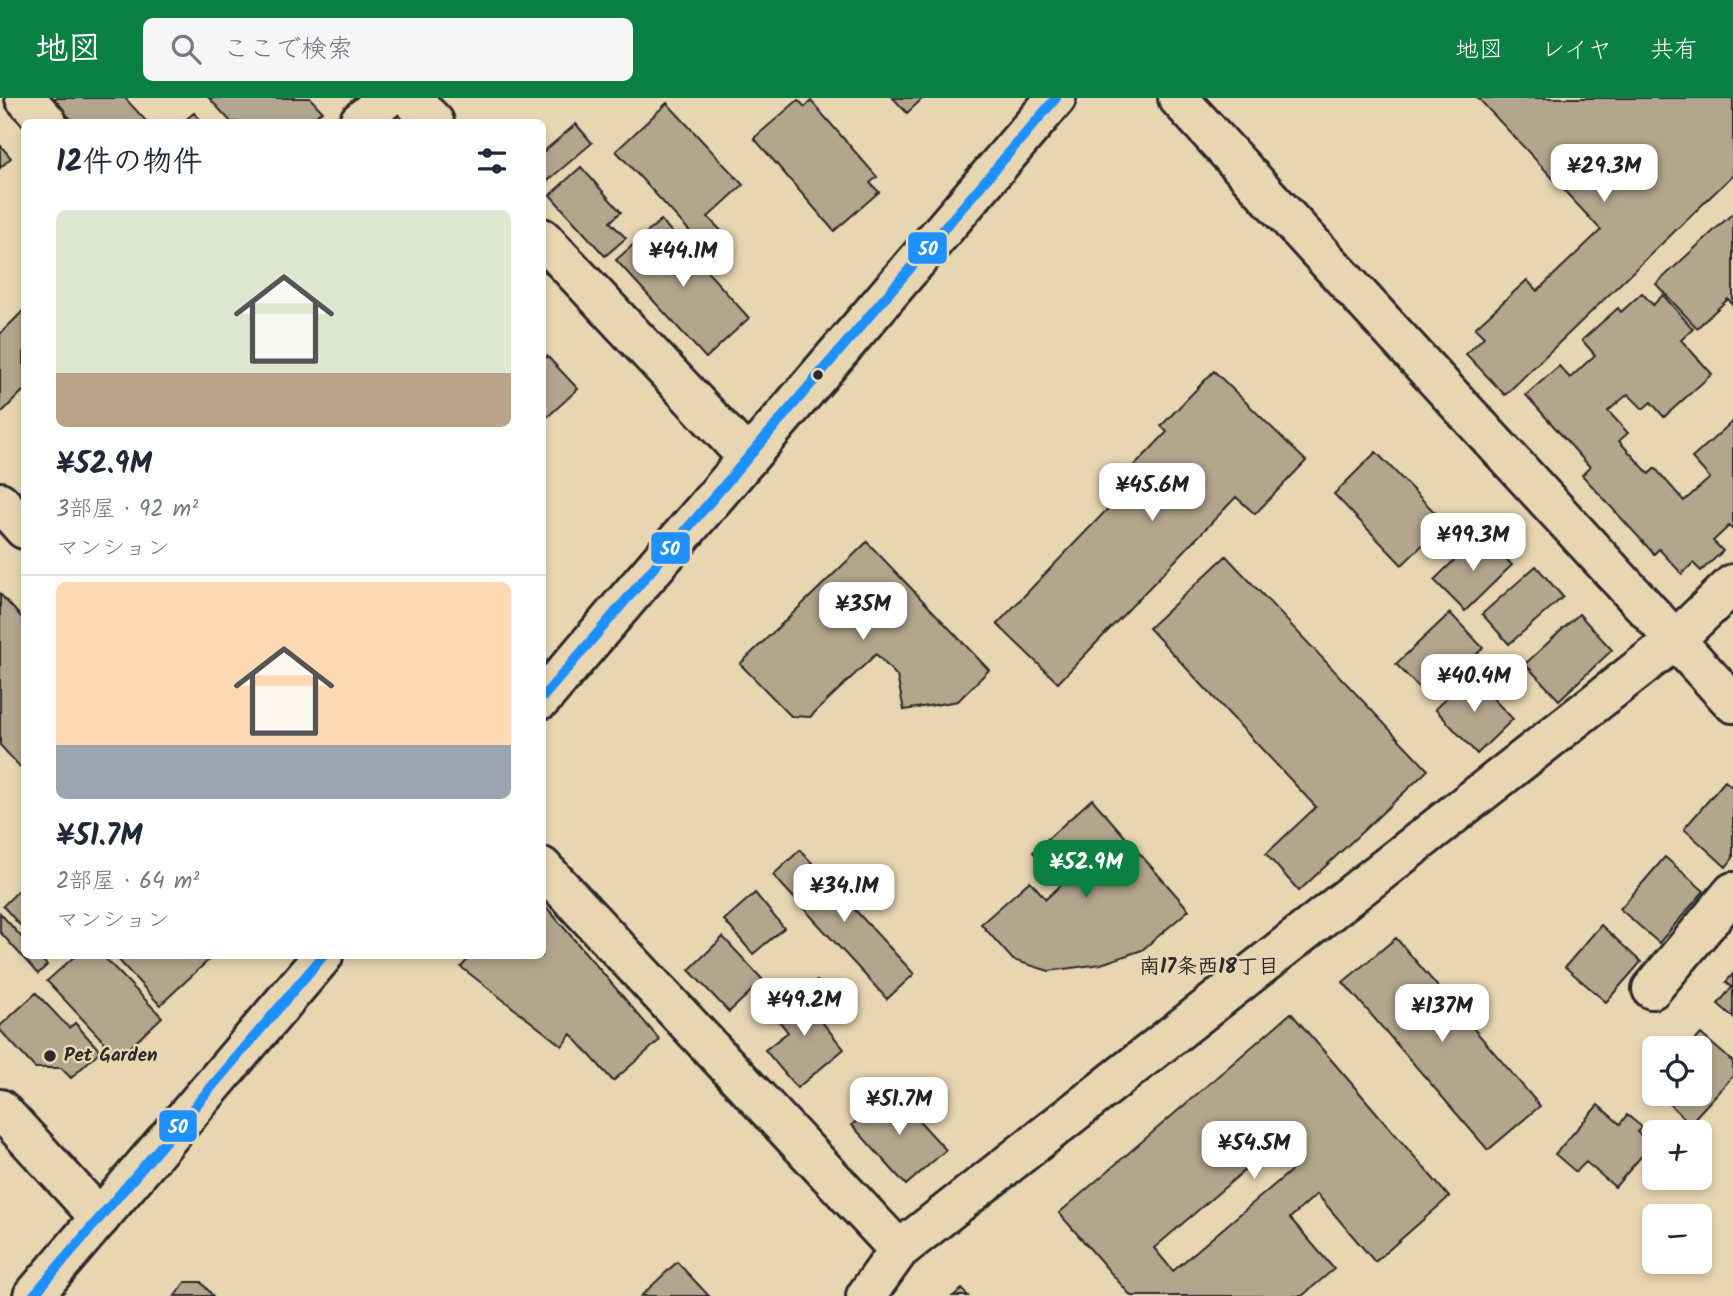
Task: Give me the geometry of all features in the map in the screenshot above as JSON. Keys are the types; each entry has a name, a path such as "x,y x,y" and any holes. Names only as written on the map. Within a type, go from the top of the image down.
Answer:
{"street":[{"path":"25,98 44,119"},
{"path":"362,119 387,98"},
{"path":"410,98 431,119"},
{"path":"546,694 1056,98"},
{"path":"1178,98 1733,703"},
{"path":"546,242 748,458"},
{"path":"0,502 21,526"},
{"path":"866,1296 899,1250 1674,641 1733,584"},
{"path":"546,871 899,1250"},
{"path":"1652,989 1733,892"},
{"path":"33,1296 320,959"},
{"path":"0,1109 100,1218"}],"building":[{"path":"50,98 125,98 144,119 71,119"},
{"path":"209,98 310,98 322,111 313,119 228,119"},
{"path":"893,98 923,98 907,113"},
{"path":"1478,98 1733,98 1733,175 1505,395 1466,354 1484,337 1475,328 1527,280 1537,291 1601,230"},
{"path":"798,100 805,107 811,101 877,177 870,183 879,192 834,231 754,138"},
{"path":"667,103 743,185 708,217 724,234 724,245 717,251 706,249 616,151"},
{"path":"194,113 199,119 187,119"},
{"path":"576,124 592,143 546,182 546,150"},
{"path":"0,145 11,158 0,168"},
{"path":"581,167 621,212 610,222 626,238 605,256 550,195"},
{"path":"1733,213 1733,305 1728,299 1697,328 1656,284"},
{"path":"661,220 749,318 706,358 616,260"},
{"path":"1642,293 1653,305 1663,295 1693,329 1681,340 1712,374 1664,417 1651,402 1643,409 1628,394 1608,411 1628,433 1619,441 1649,474 1655,468 1684,501 1710,478 1692,458 1733,421 1733,530 1729,526 1713,541 1723,551 1701,571 1693,563 1682,574 1659,549 1654,554 1582,475 1590,467 1526,395 1559,366 1570,378 1595,355 1582,340 1618,308 1621,312"},
{"path":"21,313 21,393 0,414 0,334"},
{"path":"546,357 578,389 546,418"},
{"path":"1214,371 1306,461 1255,514 1236,497 1058,683 997,624 1123,493 1115,486 1167,432 1161,426"},
{"path":"1376,452 1445,523 1402,565 1334,494"},
{"path":"1481,534 1512,565 1465,611 1434,580"},
{"path":"867,542 989,670 958,701 904,710 897,676 876,654 810,717 791,716 740,664"},
{"path":"1226,556 1428,770 1299,891 1266,854 1316,807 1149,628"},
{"path":"1536,566 1563,597 1509,644 1482,614"},
{"path":"0,594 21,617 21,768 0,745"},
{"path":"1450,613 1483,648 1430,699 1396,664"},
{"path":"1579,614 1612,650 1559,700 1525,664"},
{"path":"1470,675 1513,719 1477,754 1435,709"},
{"path":"1725,781 1733,788 1733,858 1726,867 1684,829"},
{"path":"1092,799 1189,910 1142,950 1101,964 1049,971 1013,960 981,924 1030,881 1046,899 1061,885 1033,852"},
{"path":"800,850 914,974 887,999 773,875"},
{"path":"1665,857 1704,891 1659,943 1620,909"},
{"path":"21,888 21,927 3,906"},
{"path":"755,893 784,928 753,954 724,920"},
{"path":"546,907 660,1040 613,1081 571,1034 562,1046 461,967 468,959 546,959"},
{"path":"0,913 21,937 21,955 0,932"},
{"path":"1601,925 1641,962 1606,1002 1565,967"},
{"path":"723,937 763,980 729,1012 689,970"},
{"path":"1396,938 1540,1106 1488,1150 1343,982"},
{"path":"24,959 41,959 47,965 38,974"},
{"path":"72,959 106,959 162,1017 119,1058 47,981"},
{"path":"118,959 210,959 160,1005"},
{"path":"1733,974 1733,1017 1718,1004 1732,987 1726,982"},
{"path":"817,981 830,996 813,1011 844,1049 797,1088 765,1050 788,1032 775,1016"},
{"path":"36,993 69,1028 75,1023 100,1051 71,1078 61,1068 35,1068 0,1030 0,1026"},
{"path":"1291,1013 1449,1197 1375,1262 1317,1194 1290,1218 1334,1269 1302,1296 1131,1296 1059,1213","holes":["1273,1146 1293,1169 1173,1271 1154,1248"]},
{"path":"1712,1044 1733,1062 1733,1076 1712,1099"},
{"path":"890,1089 946,1150 906,1185 852,1125"},
{"path":"1598,1105 1620,1124 1627,1115 1642,1127 1637,1132 1642,1137 1642,1156 1615,1187 1586,1162 1576,1172 1555,1154"},
{"path":"1671,1106 1706,1106 1693,1120 1687,1120"},
{"path":"677,1262 709,1296 641,1296"},
{"path":"185,1282 201,1282 213,1296 175,1296"},
{"path":"962,1289 968,1296 953,1296"}],"transit line":[{"name":"50","path":"546,693 1056,98"},
{"name":"50","path":"33,1296 320,959"}],"place":[{"name":"Pet Garden","path":"50,1056"}],"district":[{"name":"南17条西18丁目","path":"1209,967"}]}
